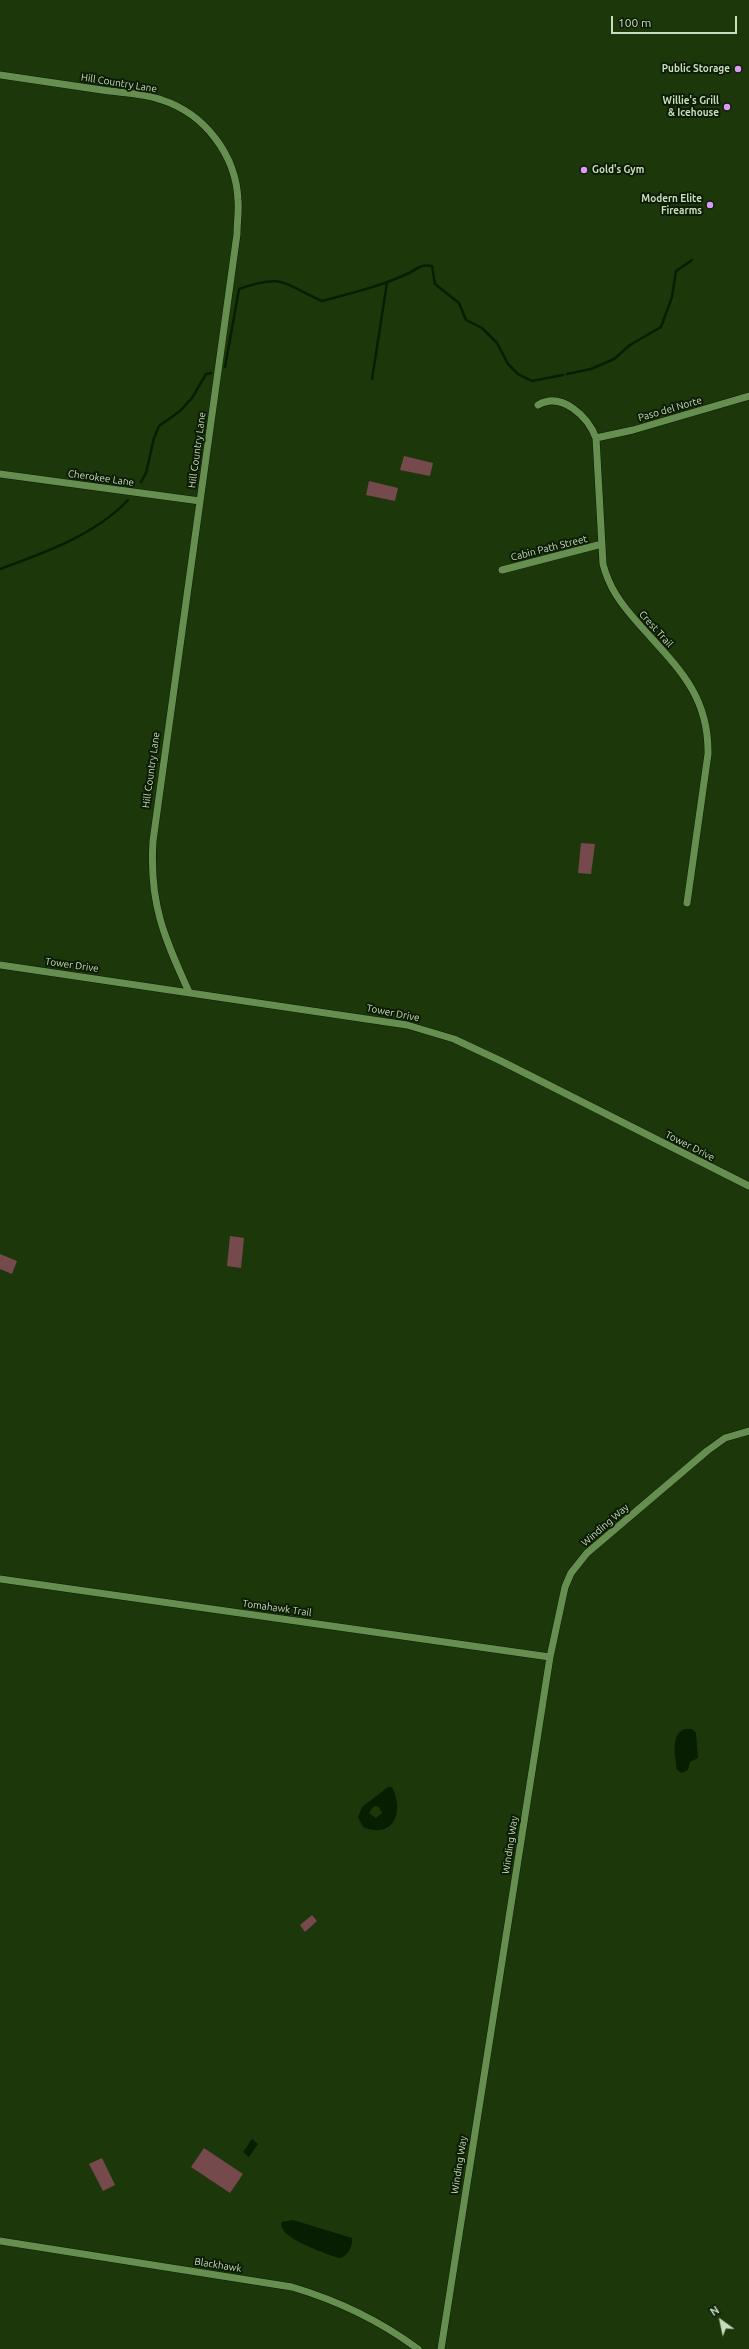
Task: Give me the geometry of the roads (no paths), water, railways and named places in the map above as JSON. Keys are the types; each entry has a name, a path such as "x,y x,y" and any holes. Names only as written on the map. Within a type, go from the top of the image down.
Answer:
{"street":[{"name":"Hill Country Lane","path":"0,75 161,99 180,106 202,122 219,143 229,160 238,200 237,234 156,808 152,863 154,893 161,926 189,992"},
{"name":"Paso del Norte","path":"596,438 633,430 749,396"},
{"name":"Crest Trail","path":"538,405 548,401 557,402 577,412 589,424 596,438 605,573 617,598 692,685 705,718 708,754 687,903"},
{"name":"Cherokee Lane","path":"0,474 200,501"},
{"name":"Cabin Path Street","path":"502,570 602,544"},
{"name":"Tower Drive","path":"0,965 407,1024 454,1039 749,1186"},
{"name":"Winding Way","path":"441,2349 550,1657 565,1587 571,1573 587,1553 707,1451 725,1438 749,1431"},
{"name":"Tomahawk Trail","path":"0,1579 550,1657"},
{"name":"Blackhawk","path":"0,2240 292,2286 323,2296 383,2324 418,2349"}],"waterway":[{"path":"567,374 591,369 614,359 630,345 661,327 672,297 676,271 692,260"},
{"path":"225,367 239,289 254,284 275,281 283,283 322,301 399,278 420,267 432,266 435,284 459,303 466,320 482,328 497,343 508,364 518,374 532,381 563,375"},
{"path":"372,379 387,283"},
{"path":"141,482 146,473 154,438 159,426 180,411 192,398 206,374 211,373"},
{"path":"0,569 68,542 85,533 115,512 128,500"}],"place":[{"name":"Public Storage","path":"738,69"},
{"name":"Willie's Grill & Icehouse","path":"727,107"},
{"name":"Gold's Gym","path":"584,170"},
{"name":"Modern Elite Firearms","path":"710,205"}]}
